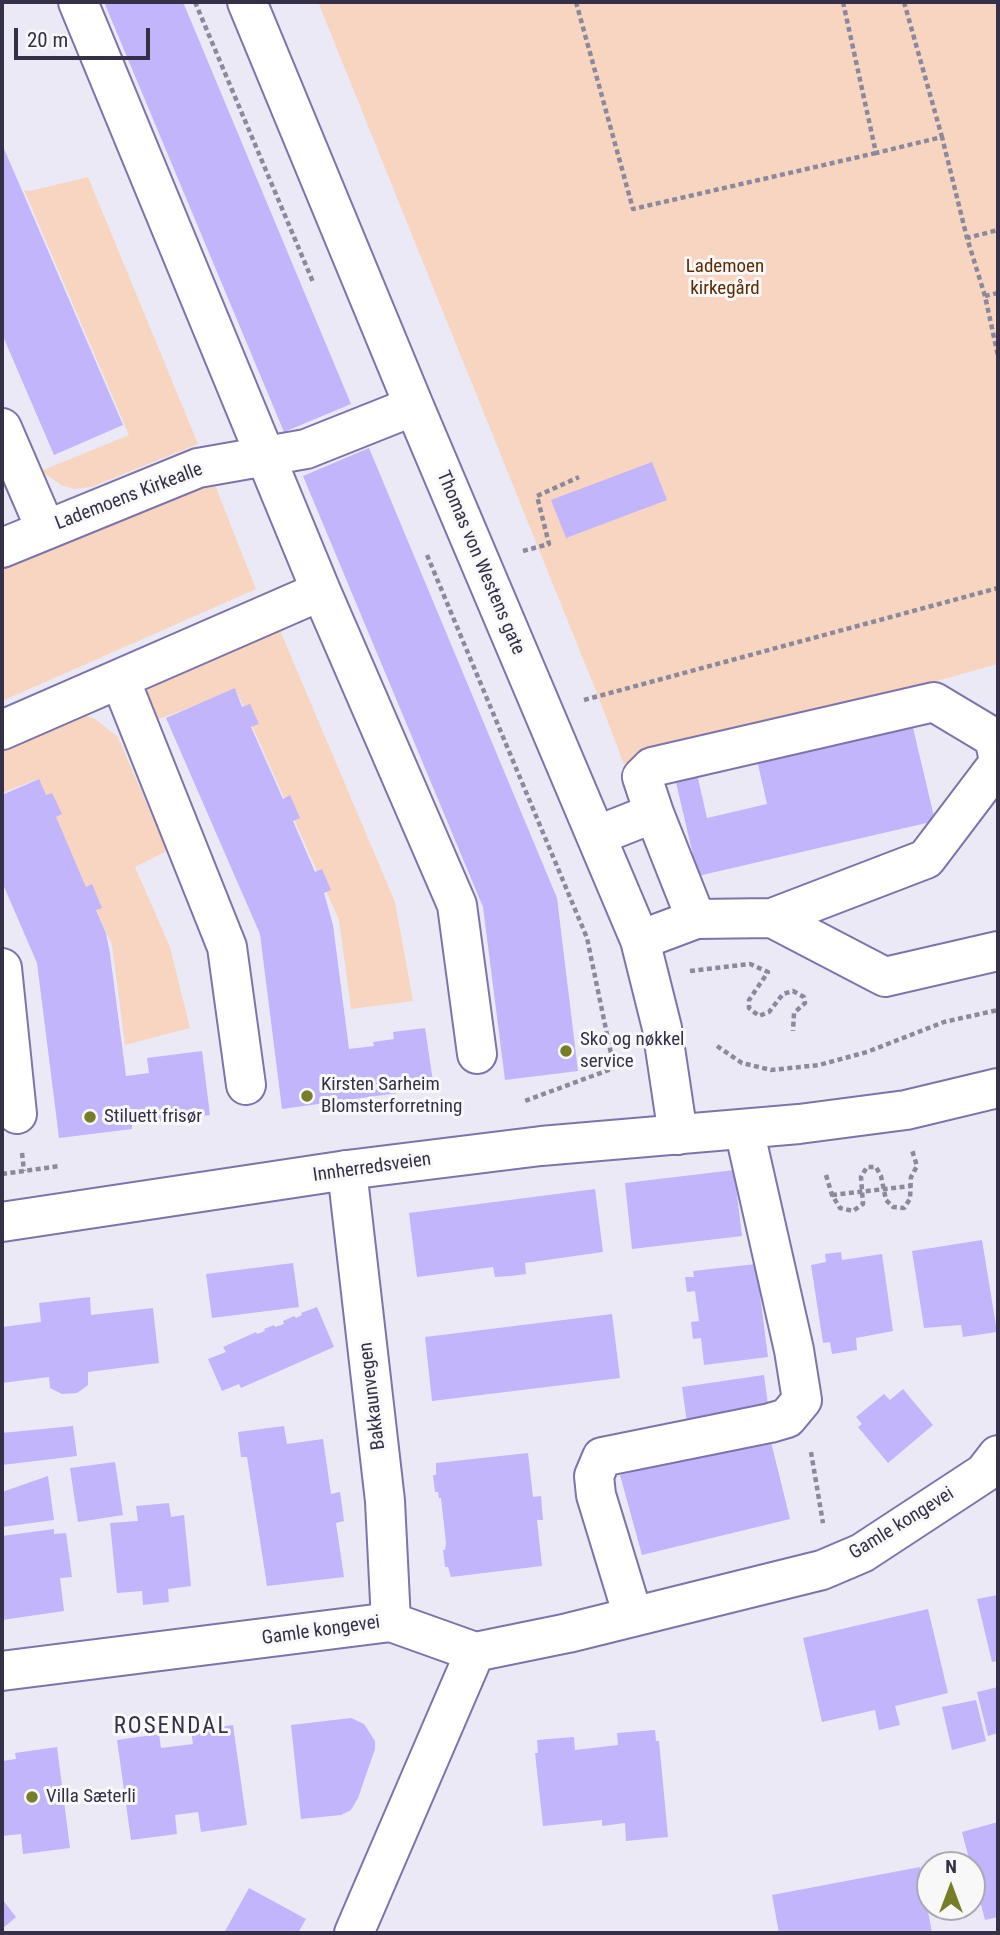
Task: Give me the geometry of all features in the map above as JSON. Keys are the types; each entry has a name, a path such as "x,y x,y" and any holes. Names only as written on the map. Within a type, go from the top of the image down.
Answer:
{"street":[{"path":"78,2 321,590 457,905 477,1054"},
{"name":"Thomas von Westens gate","path":"247,2 640,940 662,1028 678,1135"},
{"name":"Lademoens Kirkealle","path":"2,548 198,468 306,449 414,406"},
{"name":"Lademoens Kirkealle","path":"2,428 46,530"},
{"path":"2,730 321,590"},
{"path":"120,678 227,947 246,1085"},
{"path":"696,919 642,777 652,767 933,702 994,738 998,756"},
{"path":"640,940 696,919 772,918 926,859 998,764"},
{"path":"596,836 654,813"},
{"path":"772,918 885,977 998,951"},
{"path":"2,968 17,1114"},
{"name":"Innherredsveien","path":"2,1222 347,1170 541,1146 799,1124 906,1110 998,1088"},
{"path":"633,1616 596,1494 594,1476 603,1457 770,1423 787,1418 802,1400 794,1350 744,1129"},
{"name":"Bakkaunvegen","path":"347,1170 385,1501 391,1622"},
{"name":"Gamle kongevei","path":"2,1671 391,1622 475,1653 822,1570 873,1546 984,1473 998,1455"},
{"path":"354,1933 475,1653"}],"path":[{"path":"195,2 313,282"},
{"path":"576,2 633,209 942,137"},
{"path":"843,2 876,153"},
{"path":"904,2 985,296 998,356"},
{"path":"967,237 998,230"},
{"path":"985,296 998,293"},
{"path":"523,551 549,544 537,496 579,477"},
{"path":"425,552 587,938 614,1068"},
{"path":"584,700 998,588"},
{"path":"690,972 750,964 768,972 749,1000 749,1008 759,1016 769,1012 783,994 793,990 804,997 805,1003 794,1013 793,1031"},
{"path":"717,1046 743,1063 771,1070 819,1065 867,1052 944,1022 998,1010"},
{"path":"827,1175 832,1195 840,1208 853,1211 863,1204 861,1177 867,1167 876,1167 886,1200 893,1207 904,1208 910,1199 911,1177 917,1166 910,1146"},
{"path":"832,1195 911,1186"},
{"path":"802,1400 823,1517 822,1570"}],"green space":[{"name":"Lademoen kirkegård","path":"318,2 998,2 998,664 625,767"},
{"path":"88,177 198,444 91,487 74,489 61,485 41,471 129,435 24,190 30,191"},
{"path":"213,480 256,589 2,701 2,562"},
{"path":"276,621 395,902 413,1001 351,1009 339,920 236,690 151,722 146,707 146,692 151,680"},
{"path":"81,714 95,719 118,737 167,851 135,867 170,947 190,1028 125,1045 112,945 38,779 2,793 2,739"}],"building":[{"path":"104,2 183,2 351,404 284,432"},
{"path":"2,144 123,425 54,455 2,334"},
{"path":"369,448 557,898 578,1071 505,1080 483,907 303,476"},
{"path":"652,462 667,500 566,538 551,500"},
{"path":"235,688 242,707 250,704 259,724 251,727 283,799 290,795 300,818 293,821 315,872 322,869 331,890 324,893 333,925 349,1049 374,1046 373,1042 394,1039 393,1032 425,1028 434,1088 282,1109 260,934 166,718"},
{"path":"910,715 935,821 698,876 673,770 695,765 707,818 767,804 755,751"},
{"path":"39,779 46,795 52,793 62,814 56,817 86,887 92,884 102,908 96,910 106,933 110,954 126,1076 149,1073 147,1058 202,1051 210,1115 59,1138 37,963 2,882 2,795"},
{"path":"734,1170 742,1236 632,1249 625,1183"},
{"path":"595,1189 603,1252 525,1263 526,1274 495,1277 493,1267 417,1277 409,1213"},
{"path":"982,1240 997,1332 963,1337 961,1325 924,1328 912,1251"},
{"path":"841,1252 842,1260 882,1254 893,1331 856,1338 857,1350 832,1354 830,1342 823,1343 811,1265 826,1262 825,1254"},
{"path":"293,1263 299,1307 212,1318 206,1274"},
{"path":"756,1264 768,1357 704,1365 701,1338 693,1339 691,1322 699,1321 695,1291 687,1292 685,1277 694,1277 693,1271"},
{"path":"90,1297 91,1315 153,1308 159,1363 88,1372 88,1385 77,1393 62,1394 50,1388 49,1377 2,1383 2,1327 41,1322 39,1303"},
{"path":"317,1307 334,1347 241,1388 239,1384 222,1391 208,1359 226,1352 223,1347 274,1325 284,1324 283,1321 294,1316 296,1318 302,1315 301,1313"},
{"path":"612,1314 620,1378 432,1401 425,1337"},
{"path":"764,1375 769,1412 687,1423 682,1387"},
{"path":"903,1389 933,1425 888,1463 858,1427 862,1424 856,1417 884,1394 890,1400"},
{"path":"73,1426 77,1456 2,1465 2,1433"},
{"path":"284,1426 287,1444 323,1439 331,1494 340,1492 344,1521 336,1523 344,1577 267,1586 247,1457 241,1457 238,1432"},
{"path":"770,1438 790,1519 642,1555 620,1475"},
{"path":"528,1453 533,1497 541,1496 543,1520 537,1520 542,1566 451,1577 448,1567 445,1567 443,1550 446,1543 441,1498 438,1492 435,1492 433,1475 436,1475 436,1463"},
{"path":"115,1462 123,1515 78,1522 70,1468"},
{"path":"48,1476 54,1520 2,1527 2,1492"},
{"path":"169,1503 171,1517 184,1515 191,1586 168,1589 169,1602 143,1605 142,1591 117,1593 110,1523 138,1521 136,1506"},
{"path":"54,1529 54,1534 66,1533 72,1577 60,1578 64,1611 2,1620 2,1536"},
{"path":"998,1595 998,1661 992,1662 977,1599"},
{"path":"928,1609 948,1693 895,1706 900,1725 879,1730 875,1710 822,1722 803,1638"},
{"path":"998,1687 998,1733 988,1736 977,1692"},
{"path":"976,1700 986,1741 952,1750 942,1707"},
{"path":"351,1718 364,1724 375,1741 375,1749 358,1798 351,1810 341,1815 301,1819 291,1725"},
{"path":"233,1725 247,1825 201,1832 198,1812 175,1815 177,1834 131,1840 117,1740 159,1734 161,1748 193,1744 191,1731"},
{"path":"655,1730 656,1741 659,1741 668,1837 626,1841 625,1823 602,1826 602,1820 543,1826 535,1753 538,1753 537,1740 574,1737 575,1750 618,1745 617,1733"},
{"name":"Villa Sæterli","path":"57,1747 70,1848 23,1854 21,1834 2,1836 2,1761 16,1759 15,1753"},
{"path":"998,1822 998,1917 986,1920 986,1851 967,1851 962,1832"},
{"path":"916,1868 916,1921 930,1921 932,1933 779,1933 772,1895"},
{"path":"249,1888 306,1919 298,1933 224,1933"},
{"path":"2,1899 16,1917 2,1929"}],"place":[{"name":"Sko og nøkkel service","path":"566,1051"},
{"name":"Kirsten Sarheim Blomsterforretning","path":"307,1096"},
{"name":"Stiluett frisør","path":"90,1117"},
{"name":"Villa Sæterli","path":"32,1797"}],"district":[{"name":"ROSENDAL","path":"172,1727"}]}
